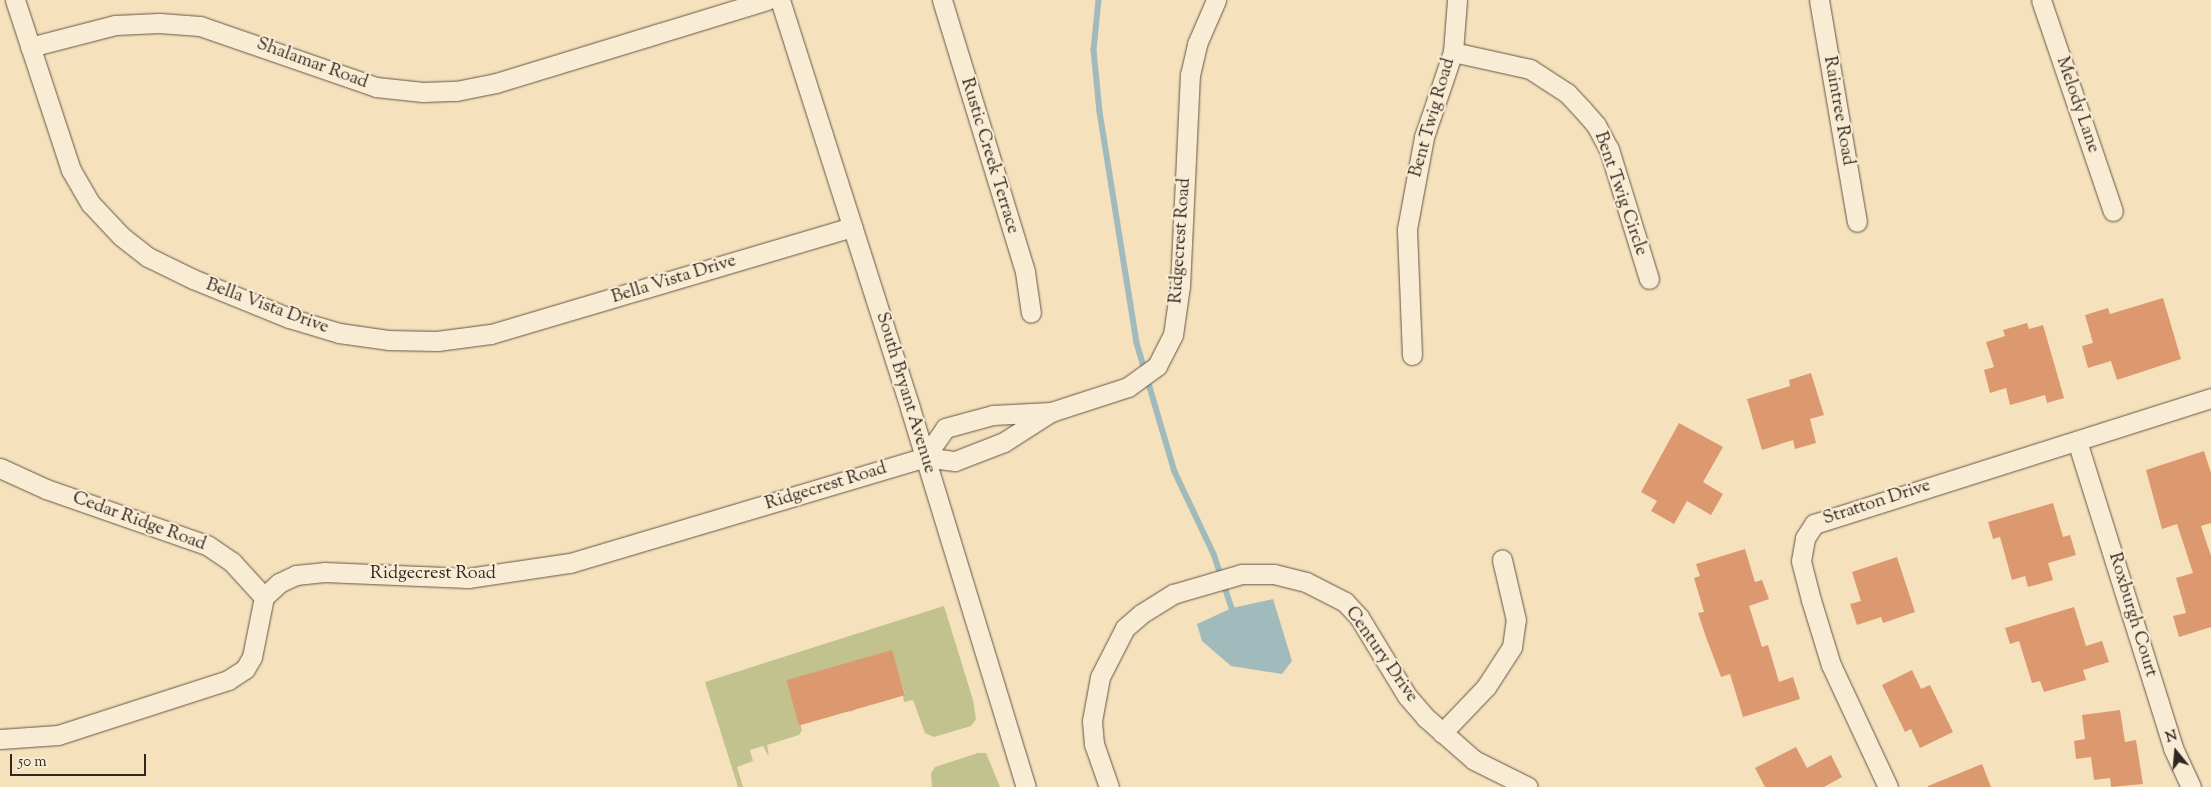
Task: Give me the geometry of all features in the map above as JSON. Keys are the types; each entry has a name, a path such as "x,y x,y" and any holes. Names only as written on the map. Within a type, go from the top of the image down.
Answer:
{"street":[{"name":"Bella Vista Drive","path":"15,0 71,170 91,204 121,236 148,257 193,279 289,318 339,333 388,340 437,341 491,334 852,227"},
{"name":"Shalamar Road","path":"30,46 115,25 159,23 200,26 376,87 423,92 456,91 496,83 767,0"},
{"name":"South Bryant Avenue","path":"780,0 925,457 1026,787"},
{"name":"Rustic Creek Terrace","path":"942,0 1025,272 1031,313"},
{"name":"Ridgecrest Road","path":"264,597 279,582 296,575 324,572 468,578 570,563 925,457 955,460 983,452 1052,412 1128,387 1157,366 1173,335 1180,286 1190,75 1197,44 1216,0"},
{"name":"Bent Twig Road","path":"1412,355 1407,238 1412,196 1424,137 1453,52 1457,0"},
{"name":"Raintree Road","path":"1819,0 1857,222"},
{"name":"Melody Lane","path":"2041,0 2113,211"},
{"name":"Bent Twig Circle","path":"1453,52 1530,69 1567,93 1596,125 1609,149 1649,280"},
{"name":"Stratton Drive","path":"1888,787 1831,665 1801,561 1805,538 1814,524 1832,516 2211,398"},
{"name":"Ridgecrest Road","path":"925,457 945,428 993,415 1052,412"},
{"name":"Roxburgh Court","path":"2077,441 2174,748 2191,787"},
{"name":"Cedar Ridge Road","path":"0,468 46,489 207,545 232,562 264,597"},
{"path":"1442,733 1486,687 1512,647 1516,620 1502,560"},
{"name":"Century Drive","path":"1109,787 1094,744 1092,721 1095,695 1112,650 1126,628 1157,602 1210,581 1242,574 1274,574 1306,582 1345,602 1359,617 1407,696 1442,733 1486,768 1528,787"},
{"path":"0,739 58,735 228,680 245,669 252,657 264,597"}],"green space":[{"path":"944,606 973,700 976,719 971,726 934,737 925,733 913,700 904,702 903,696 905,694 891,651 842,665 855,710 850,712 836,668 787,683 802,730 799,735 767,745 769,757 763,746 750,750 753,761 737,767 743,787 738,787 705,682"},
{"path":"978,753 986,753 1000,787 932,787 931,773 935,767"}],"water":[{"path":"1273,599 1292,661 1282,674 1231,666 1202,641 1197,624 1232,608"}],"building":[{"path":"2163,298 2181,359 2117,380 2111,361 2088,368 2082,346 2093,343 2085,315 2108,308 2110,314"},
{"path":"2027,323 2029,329 2043,325 2064,398 2047,403 2045,395 2010,405 2006,388 1990,393 1984,370 1994,367 1986,342 2005,336 2003,330"},
{"path":"1811,373 1824,415 1810,419 1816,443 1795,449 1793,440 1762,450 1747,399 1790,386 1789,380"},
{"path":"1679,423 1723,447 1703,482 1723,494 1711,515 1687,501 1674,524 1651,511 1657,501 1641,492"},
{"path":"2204,451 2211,473 2211,523 2201,526 2211,556 2211,627 2179,637 2173,616 2186,613 2176,578 2193,573 2177,524 2162,529 2146,470"},
{"path":"2053,503 2063,537 2070,535 2076,555 2048,563 2053,580 2028,587 2025,576 2012,580 2000,537 1993,539 1988,522"},
{"path":"1745,549 1755,582 1762,580 1769,599 1749,606 1762,647 1768,645 1779,682 1793,677 1800,699 1743,717 1730,674 1721,677 1706,637 1698,613 1704,612 1694,578 1700,576 1696,564"},
{"path":"1897,557 1915,612 1883,623 1881,617 1857,625 1850,604 1861,601 1852,572"},
{"path":"2074,607 2086,646 2102,641 2109,662 2083,670 2086,680 2044,692 2040,681 2032,683 2019,641 2010,644 2005,628"},
{"path":"892,650 905,695 799,725 786,680"},
{"path":"1912,670 1921,689 1930,685 1953,732 1920,748 1911,729 1905,732 1882,685"},
{"path":"2120,710 2125,742 2136,740 2143,784 2111,787 2110,778 2094,780 2091,757 2076,759 2074,741 2085,739 2082,715"},
{"path":"1796,747 1807,768 1831,755 1842,777 1824,787 1765,787 1755,768"},
{"path":"1982,764 1991,787 1928,787 1928,786"}],"waterway":[{"path":"1099,0 1094,50 1100,112 1137,343 1175,472 1214,554 1232,608"}]}
